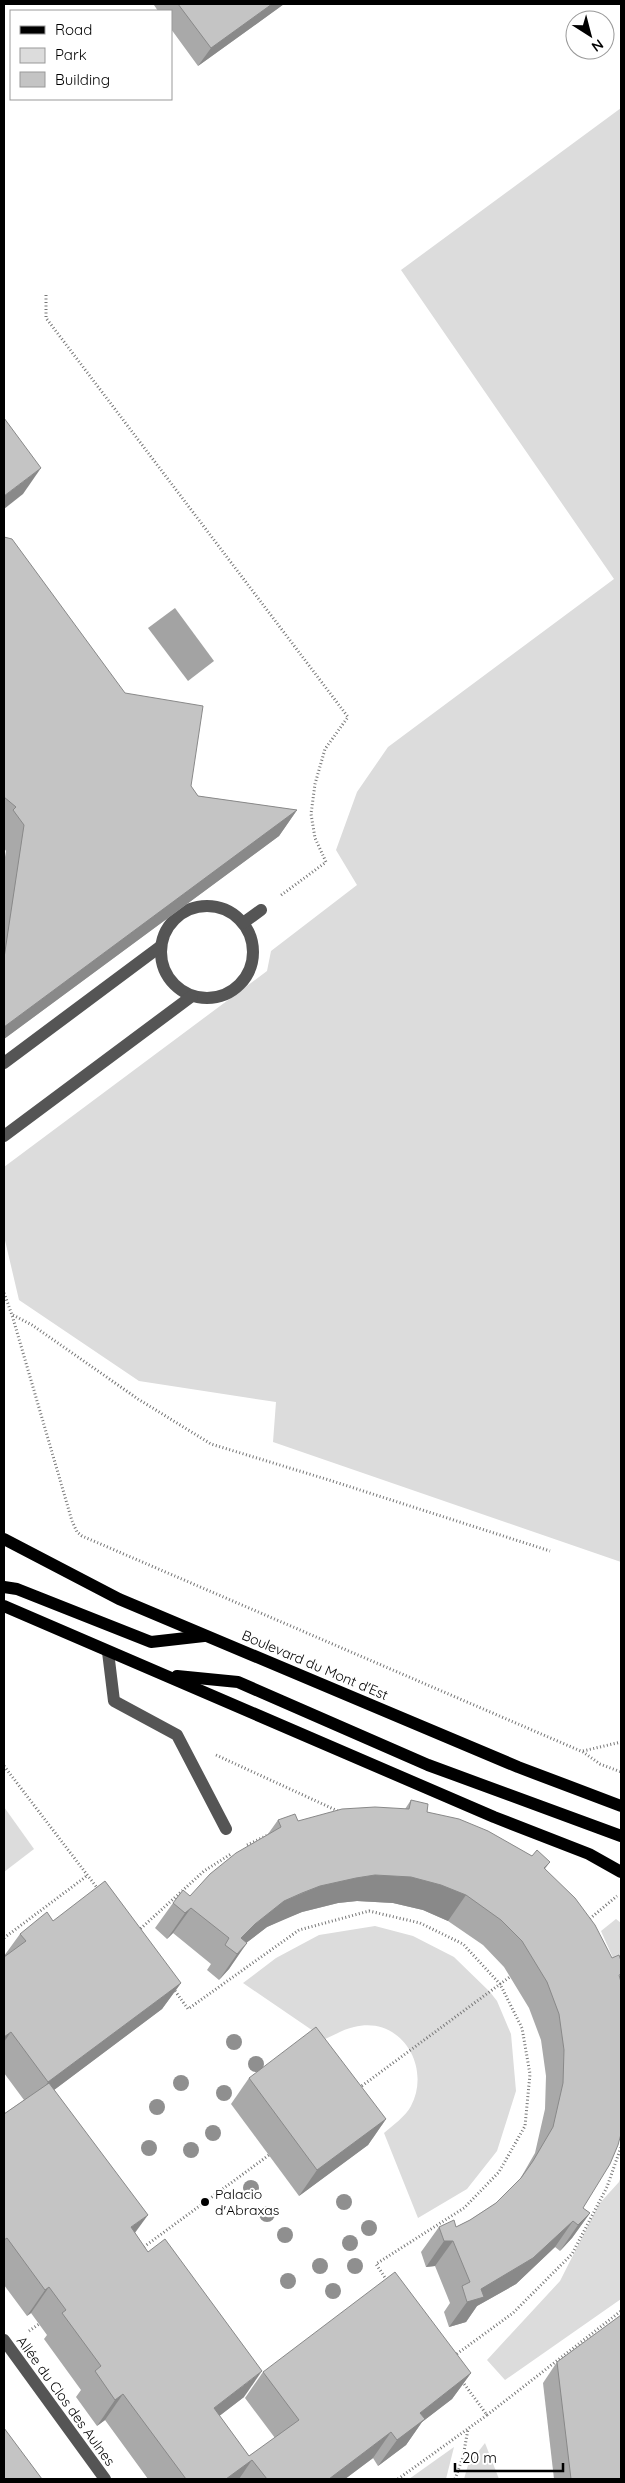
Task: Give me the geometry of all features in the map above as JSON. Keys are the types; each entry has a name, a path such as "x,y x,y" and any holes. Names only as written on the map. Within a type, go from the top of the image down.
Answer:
{"main road":[{"name":"Boulevard du Mont d'Est","path":"4,1539 119,1599 518,1767 621,1806"},
{"path":"4,1587 17,1588 151,1642 206,1636"},
{"path":"4,1606 494,1817 589,1854 621,1872"},
{"path":"165,1675 238,1682 428,1765 621,1836"}],"street":[{"path":"205,906 233,913 244,923 251,938 253,954 250,969 242,984 229,994 214,999 192,996 182,992 170,982 163,969 161,946 168,927 178,916 190,909 205,906"},
{"path":"244,923 261,910"},
{"path":"4,1063 161,946"},
{"path":"4,1136 192,996"},
{"path":"108,1652 114,1701 177,1735 226,1829"},
{"name":"Allée du Clos des Aulnes","path":"4,2340 105,2479"}],"path":[{"path":"46,295 46,318 348,717 325,750 310,814 315,838 326,862 261,910"},
{"path":"4,1293 12,1314 72,1521 77,1532 82,1536 583,1752 600,1764 621,1772"},
{"path":"12,1314 32,1325 138,1398 211,1444 550,1551"},
{"path":"583,1752 621,1742"},
{"path":"214,1754 349,1816"},
{"path":"4,1766 99,1890"},
{"path":"243,1847 258,1838 274,1832"},
{"path":"133,1935 204,1871 235,1852"},
{"path":"4,1938 88,1875"},
{"path":"581,1926 621,1892"},
{"path":"169,1983 188,2009 299,1930 369,1911 420,1923 463,1944 500,1984 522,2028 527,2055 530,2074 525,2126 499,2172 464,2208 376,2264 392,2287"},
{"path":"352,2094 511,1976"},
{"path":"447,2362 513,2313 572,2254 608,2187 621,2147"},
{"path":"136,2253 268,2155"},
{"path":"398,2479 487,2415 621,2311"},
{"path":"458,2377 487,2415"},
{"path":"454,2479 463,2457 468,2428"}],"green space":[{"path":"621,108 621,1562 273,1442 276,1402 139,1381 19,1300 4,1236 4,1167 267,971 271,951 357,885 336,850 357,792 388,747 614,579 401,270"},
{"path":"4,1807 34,1849 4,1872"},
{"path":"616,1919 621,1923 621,1976 601,1931"},
{"path":"375,1926 413,1936 454,1957 497,2001 511,2034 516,2091 497,2151 467,2189 418,2218 384,2133 409,2110 416,2091 417,2075 414,2060 408,2047 398,2036 385,2029 371,2025 350,2028 325,2039 243,1983 276,1958 319,1935"},
{"path":"621,2176 621,2299 505,2380 487,2360 560,2281 599,2204 619,2182"},
{"path":"485,2443 499,2479 464,2479 468,2465"},
{"path":"454,2447 446,2479 409,2479"}],"shaded area":[{"path":"175,608 214,661 188,681 148,628"}],"building":[{"path":"178,4 272,4 211,48"},
{"path":"4,418 41,468 4,496"},
{"path":"4,537 12,539 125,693 203,706 191,786 198,796 297,810 4,1027 4,958 24,825 13,810 16,807 4,797"},
{"path":"411,1800 428,1804 427,1812 459,1819 488,1831 532,1856 537,1850 550,1862 544,1868 575,1898 595,1925 612,1958 619,1955 621,1961 621,1974 619,1975 621,1982 621,2134 610,2164 583,2208 590,2213 578,2225 573,2221 533,2258 481,2289 484,2297 467,2302 462,2286 470,2282 453,2241 444,2241 439,2227 454,2220 456,2227 470,2220 496,2203 521,2178 553,2127 563,2083 564,2050 559,2014 547,1982 522,1941 501,1920 466,1895 441,1885 411,1877 375,1875 320,1886 302,1893 284,1901 255,1924 241,1938 247,1943 237,1954 225,1945 229,1938 191,1908 185,1913 173,1903 183,1890 190,1896 210,1874 236,1853 281,1827 278,1820 295,1814 298,1821 342,1809 375,1807 409,1809"},
{"path":"105,1881 181,1983 48,2082 11,2032 4,2037 4,1957 26,1941 20,1934 47,1912 53,1921"},
{"path":"316,2027 386,2119 317,2170 249,2078"},
{"path":"49,2083 148,2215 131,2227 148,2252 165,2239 262,2371 214,2408 249,2456 299,2420 263,2372 395,2272 471,2373 420,2413 425,2419 397,2440 391,2432 329,2479 267,2479 252,2460 226,2479 186,2479 123,2394 115,2400 95,2371 101,2366 62,2313 66,2310 49,2287 45,2290 7,2238 4,2240 4,2114"},
{"path":"621,2315 621,2479 571,2479 557,2362"},
{"path":"4,2428 42,2479 4,2479"}],"place":[{"name":"Palacio d'Abraxas","path":"205,2202"}]}
